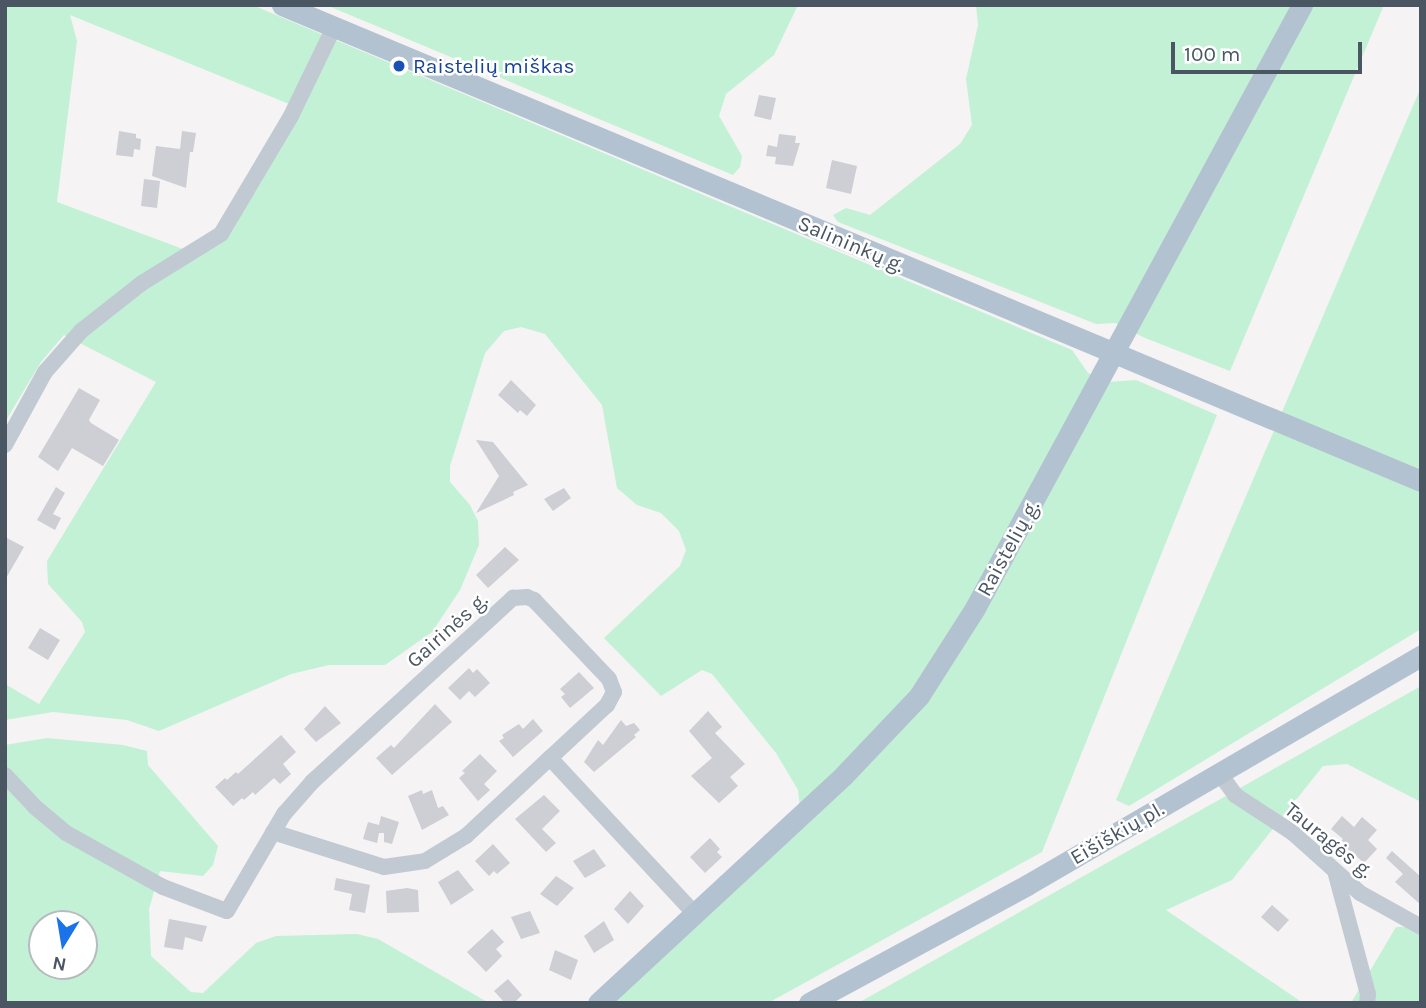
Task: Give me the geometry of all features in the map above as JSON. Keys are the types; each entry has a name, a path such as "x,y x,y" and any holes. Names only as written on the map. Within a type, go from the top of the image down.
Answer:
{"main road":[{"name":"Salininkų g.","path":"282,5 1421,481"},
{"name":"Raistelių g.","path":"598,1003 884,736 919,696 975,608 1302,5"},
{"name":"Eišiškių pl.","path":"809,1003 1027,885 1421,656"}],"street":[{"path":"5,445 45,372 81,331 142,283 221,233 291,116 334,27"},
{"name":"Gairinės g.","path":"5,775 35,807 66,833 163,887 227,911 273,832 312,782 513,598 520,596 534,600 609,680 614,692 607,705 466,836 425,861 384,867 273,832"},
{"path":"550,758 695,914"},
{"name":"Tauragės g.","path":"1220,774 1235,795 1293,834 1379,906 1421,927"},
{"path":"1335,871 1368,994 1367,1003"}],"green space":[{"path":"5,5 252,5 1072,350 1088,373 1108,382 1136,380 1217,415 1042,852 768,1003 589,1003 800,809 798,790 776,753 712,674 702,670 661,696 604,638 680,566 686,550 679,531 661,513 637,505 617,488 602,405 545,334 521,327 504,331 485,353 450,466 450,482 470,505 478,521 479,545 460,590 432,632 385,665 329,665 291,674 159,731 127,720 53,712 5,720 5,684 39,704 85,632 82,622 48,584 47,561 156,382 64,335 41,362 5,422","holes":["70,15 299,108 225,238 199,255 57,202 77,41"]},
{"path":"326,5 798,5 774,55 726,94 719,116 742,156 740,167 733,175"},
{"path":"976,5 1384,5 1230,371 1145,338 1115,323 1096,324 838,222 833,215 846,208 870,215 960,144 972,125 966,79 978,25"},
{"path":"1421,87 1421,629 1129,806 1116,800"},
{"path":"1421,686 1421,802 1347,764 1323,766 1232,880 1166,910 1303,1003 858,1003"},
{"path":"47,738 123,745 147,751 148,765 218,846 213,865 203,876 160,871 149,909 151,956 191,992 203,993 256,943 276,936 357,934 378,939 489,1003 5,1003 5,745"},
{"path":"1421,926 1421,1003 1351,1003 1396,927"}],"building":[{"path":"759,95 776,98 771,120 754,116"},
{"path":"119,131 136,134 136,138 141,139 140,150 134,149 133,157 116,155"},
{"path":"182,131 196,133 193,152 190,152 186,188 152,176 156,146 180,149"},
{"path":"779,134 796,136 795,143 800,143 793,166 775,164 776,157 766,156 768,145 777,147"},
{"path":"832,160 857,166 851,194 826,188"},
{"path":"144,179 160,181 157,208 141,206"},
{"path":"511,380 536,405 527,416 520,410 518,413 498,395"},
{"path":"79,388 100,400 89,420 91,423 119,440 103,466 72,448 58,471 38,457"},
{"path":"476,440 493,442 528,485 513,492 514,495 476,513 499,476"},
{"path":"56,487 65,493 53,514 61,518 55,530 37,520"},
{"path":"564,488 571,498 553,511 544,499"},
{"path":"5,537 24,547 5,580"},
{"path":"505,547 519,560 488,588 476,575"},
{"path":"40,628 60,640 48,660 28,648"},
{"path":"469,668 473,673 477,669 490,683 475,697 469,691 460,700 448,688"},
{"path":"579,672 594,688 570,708 561,697 565,694 560,689"},
{"path":"435,704 452,722 392,775 376,758 391,745 394,748"},
{"path":"325,706 341,723 316,742 304,729"},
{"path":"708,711 722,727 715,733 745,764 730,777 738,786 719,803 691,776 712,758 689,731"},
{"path":"533,719 543,731 513,757 499,741 504,738 502,735 519,724 523,729"},
{"path":"621,720 626,726 634,723 640,730 634,735 636,737 594,772 584,762 598,740 603,745"},
{"path":"281,735 296,752 283,764 291,774 280,784 274,778 255,795 253,792 233,806 215,787 225,778 227,780 236,772 238,774"},
{"path":"480,754 497,771 484,784 490,790 478,801 459,778 465,773 462,771"},
{"path":"422,790 423,794 432,790 438,808 443,806 449,815 422,830 408,796"},
{"path":"544,795 560,811 542,829 556,843 546,852 515,819"},
{"path":"381,816 399,822 392,844 384,842 384,833 379,833 377,843 363,839 368,822 379,825"},
{"path":"1342,816 1354,827 1362,817 1377,830 1368,840 1377,849 1364,863 1340,842 1343,839 1331,829"},
{"path":"710,838 720,849 717,852 722,857 705,873 690,857"},
{"path":"493,844 510,863 497,874 494,871 489,876 475,861"},
{"path":"594,849 606,866 585,878 573,861"},
{"path":"1392,851 1421,877 1421,905 1395,882 1403,874 1386,858"},
{"path":"458,870 474,890 451,905 438,882"},
{"path":"556,876 574,888 557,906 540,894"},
{"path":"336,878 370,885 365,913 349,910 352,894 334,890"},
{"path":"407,888 418,890 419,912 387,913 386,891"},
{"path":"630,891 644,906 628,924 614,909"},
{"path":"1272,905 1289,920 1278,932 1261,917"},
{"path":"530,911 540,933 521,939 511,917"},
{"path":"169,919 207,926 202,942 185,937 183,950 164,947"},
{"path":"604,921 614,940 594,953 584,936"},
{"path":"492,929 504,942 496,949 502,956 486,972 467,952"},
{"path":"555,950 578,960 571,980 549,970"},
{"path":"508,979 522,995 514,1003 505,1003 494,991"}],"place":[{"name":"Raistelių miškas","path":"399,66"}]}
